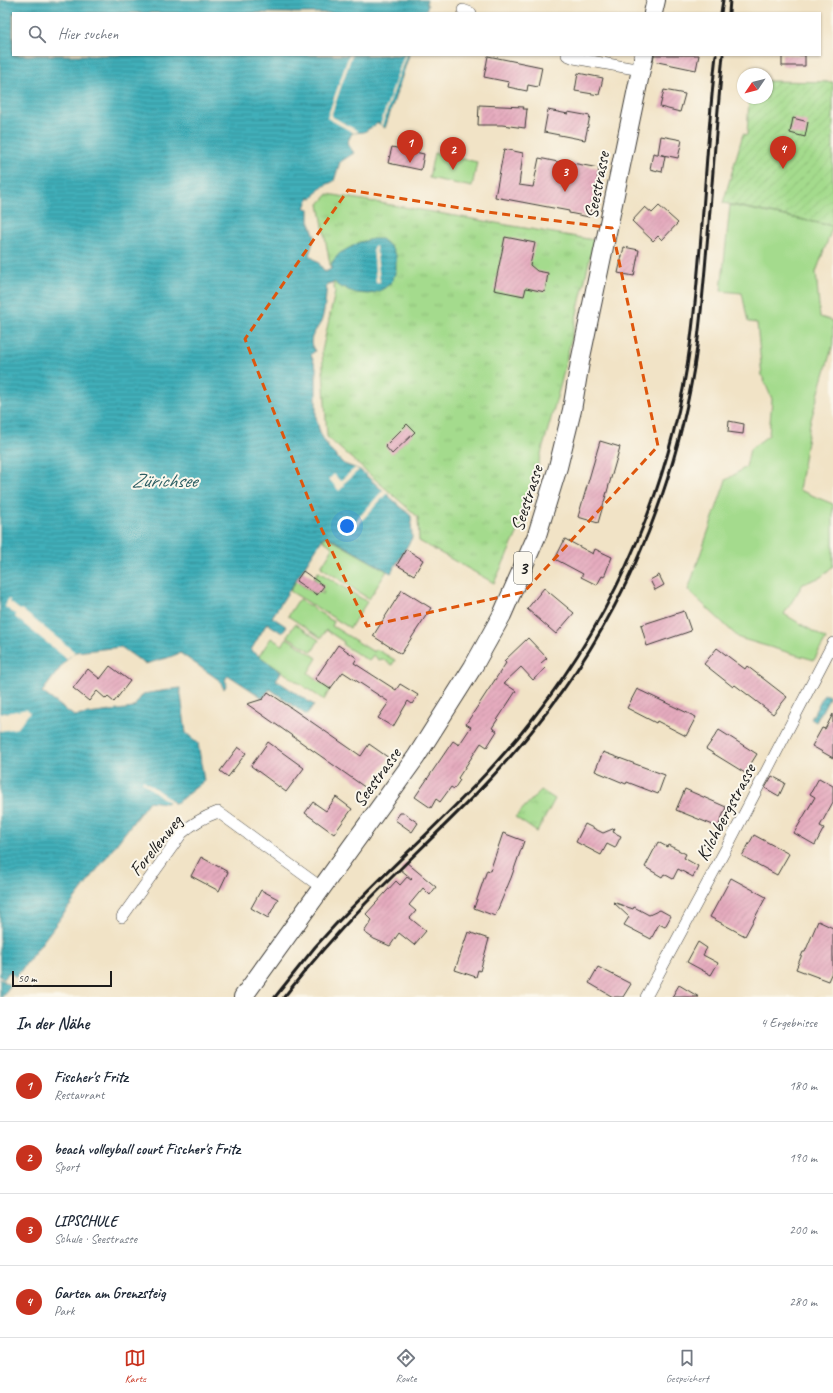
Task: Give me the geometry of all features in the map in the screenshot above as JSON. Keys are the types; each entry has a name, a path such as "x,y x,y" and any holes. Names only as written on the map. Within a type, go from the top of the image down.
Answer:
{"main road":[{"path":"653,12 656,0"},
{"name":"Seestrasse","path":"243,997 416,757 470,674 502,615 537,535 558,467 572,410 580,362 643,62"}],"street":[{"path":"569,56 574,58 643,62"},
{"name":"Kilchbergstrasse","path":"646,997 751,802 833,643"},
{"name":"Forellenweg","path":"122,917 182,833 203,817 218,812 322,888"}],"highlighted area":[{"path":"348,190 479,211 612,228 658,446 524,592 367,626 314,513 245,339"}],"green space":[{"path":"773,81 833,82 833,226 723,203 743,134 747,135 749,104 773,104"},
{"path":"434,153 477,162 472,187 429,178"},
{"path":"328,194 594,240 561,383 521,525 494,583 419,541 418,517 327,437 322,351 335,292 319,204"},
{"path":"730,205 833,226 816,272 820,317 833,321 833,344 810,423 799,490 833,504 833,566 821,577 803,584 784,614 826,639 814,660 739,638 688,590 726,480 746,467 750,449 769,435 772,399 762,376 757,323 748,322 742,293 721,291"},
{"path":"325,536 387,571 369,599 321,567 332,547 323,540"},
{"path":"319,572 367,602 350,628 290,591 296,581 316,595 319,591 323,594 324,592 321,589 323,585 314,579"},
{"path":"299,599 334,622 332,626 374,652 376,649 395,660 392,665 382,659 379,660 373,655 369,661 343,645 344,642 326,630 321,638 288,616"},
{"path":"295,624 319,640 312,652 287,636"},
{"path":"271,638 282,645 287,638 317,658 308,673 330,689 324,700 259,656"},
{"path":"541,790 555,799 537,832 515,817"}],"water":[{"name":"Zürichsee","path":"0,0 427,0 426,4 428,5 425,12 12,12 12,56 409,56 385,128 378,123 364,132 352,133 347,143 354,153 340,162 334,181 320,188 313,198 309,197 305,208 309,209 309,221 315,236 309,255 318,262 325,272 331,269 332,262 340,253 360,242 381,239 390,246 396,255 396,271 391,283 374,293 357,293 344,287 342,288 335,282 327,284 321,322 311,339 311,344 315,351 311,355 316,367 316,417 320,433 330,450 344,464 360,470 411,516 412,538 391,573 325,535 272,617 287,627 282,633 267,623 251,650 281,672 276,680 314,705 306,715 270,689 263,698 228,675 225,680 227,684 224,689 219,680 180,653 145,664 121,647 75,652 67,659 42,692 74,716 133,708 143,694 180,688 186,733 198,743 204,781 175,804 171,800 166,803 149,801 16,977 9,972 4,979 0,976"},
{"path":"824,694 830,696 816,722 811,719"},
{"path":"0,978 10,986 2,997 0,997"}],"pier":[{"path":"349,56 352,56 331,116 358,132 354,133 327,118"},
{"path":"404,56 406,56 382,126 380,125"},
{"path":"376,246 380,282 376,283 373,247"},
{"path":"355,468 359,470 343,484 344,486 339,491 329,479 334,474 340,481"},
{"path":"383,490 387,493 357,526 354,523"},
{"path":"8,599 75,652 67,659 15,617 16,615 5,607"},
{"path":"27,709 30,712 18,728 0,731 0,714"},
{"path":"143,780 171,800 168,802 142,782"}],"building":[{"path":"488,56 542,67 538,87 528,85 527,91 508,87 509,82 484,77"},
{"path":"654,56 699,56 696,70 653,61"},
{"path":"782,56 805,56 805,66 782,66"},
{"path":"578,73 603,78 599,95 575,91"},
{"path":"664,90 685,94 680,112 660,107"},
{"path":"479,105 524,107 523,109 527,109 525,128 502,125 478,125"},
{"path":"548,110 590,116 585,140 544,132"},
{"path":"793,118 808,122 805,137 790,133"},
{"path":"661,136 682,140 678,158 658,154"},
{"path":"392,147 424,154 421,170 388,163"},
{"path":"504,149 523,153 519,185 533,187 539,158 572,165 572,163 599,168 593,209 591,208 589,217 569,213 569,211 495,197"},
{"path":"653,153 665,156 662,172 650,169"},
{"path":"659,206 678,223 662,240 658,236 653,241 632,221 645,207 652,213"},
{"path":"505,237 535,243 530,265 537,271 548,273 545,292 526,288 524,296 494,290"},
{"path":"624,247 639,250 634,276 618,273"},
{"path":"729,421 744,424 743,434 728,432"},
{"path":"407,424 415,432 392,454 385,446"},
{"path":"600,441 620,447 598,523 578,517"},
{"path":"565,539 593,554 595,549 612,557 604,577 602,576 597,585 581,577 583,574 555,559"},
{"path":"406,549 423,560 414,575 397,565"},
{"path":"303,571 324,586 317,595 296,581"},
{"path":"659,575 664,585 655,590 650,580"},
{"path":"544,588 574,613 556,634 527,609"},
{"path":"402,590 431,608 401,654 373,636"},
{"path":"684,611 691,631 647,646 641,625"},
{"path":"528,638 547,658 541,663 546,668 533,680 521,667 504,683 516,691 492,728 497,731 487,747 481,743 458,778 460,780 454,789 451,787 440,802 436,799 431,808 415,797 453,741 459,745 471,727 466,724 506,663 504,661"},
{"path":"338,645 357,658 354,663 396,690 400,684 418,695 412,704 408,701 393,727 378,718 389,702 343,672 330,689 315,679"},
{"path":"717,648 745,669 747,666 787,697 773,714 735,685 733,687 704,664"},
{"path":"110,666 130,681 114,702 108,697 106,699 97,691 89,701 73,688 88,669 100,679"},
{"path":"637,689 696,717 686,736 627,708"},
{"path":"268,692 361,756 369,744 389,758 366,788 247,704 263,699"},
{"path":"833,714 833,758 812,746 822,728 825,729"},
{"path":"719,730 757,754 745,773 706,749"},
{"path":"268,742 304,768 286,792 251,766"},
{"path":"238,747 246,753 228,777 220,771"},
{"path":"603,752 665,775 658,794 627,782 626,784 595,771"},
{"path":"772,776 785,783 779,796 765,788"},
{"path":"819,778 833,786 833,802 820,826 824,828 815,845 794,833 815,797 810,794"},
{"path":"685,789 726,807 718,827 676,810"},
{"path":"336,797 352,809 334,834 305,813 313,802 326,811"},
{"path":"400,813 404,813 418,823 412,832 395,820"},
{"path":"585,824 603,833 615,828 613,832 621,836 615,848 607,844 601,855 576,842"},
{"path":"503,833 524,841 511,878 495,916 474,908 487,870 490,871"},
{"path":"754,835 789,854 777,875 742,856"},
{"path":"658,842 686,854 684,858 698,866 693,877 678,869 673,879 664,874 662,877 645,867"},
{"path":"201,857 228,872 219,891 191,876"},
{"path":"406,862 436,887 430,895 423,888 409,905 416,911 410,918 426,931 414,945 399,933 390,946 374,939 364,932 372,920 366,914 396,881 400,885 407,877 411,880 412,879 400,869"},
{"path":"731,878 766,897 745,936 710,917"},
{"path":"261,890 278,899 268,918 251,908"},
{"path":"613,902 633,909 634,907 649,915 660,910 671,916 665,927 659,924 651,939 624,925 629,917"},
{"path":"818,921 833,928 833,970 828,981 796,969"},
{"path":"468,932 489,939 480,971 478,970 476,977 455,970"},
{"path":"698,942 707,948 703,955 718,963 711,975 687,962"},
{"path":"598,967 631,984 623,997 613,997 589,983"},
{"path":"679,985 699,997 672,997"}],"railway":[{"path":"721,12 723,0"},
{"path":"729,12 730,0"},
{"path":"275,997 315,947 335,925 463,798 512,745 564,676 591,633 616,588 637,542 655,494 670,446 682,396 694,310 716,56"},
{"path":"284,997 355,914 472,798 532,731 562,691 590,649 615,606 637,560 655,514 671,466 684,418 694,368 699,335 723,56"}],"place":[{"name":"Fischer's Fritz","path":"410,163"},
{"name":"Garten am Grenzsteig","path":"783,169"},
{"name":"beach volleyball court Fischer's Fritz","path":"453,170"},
{"name":"LIPSCHULE","path":"565,192"}]}
